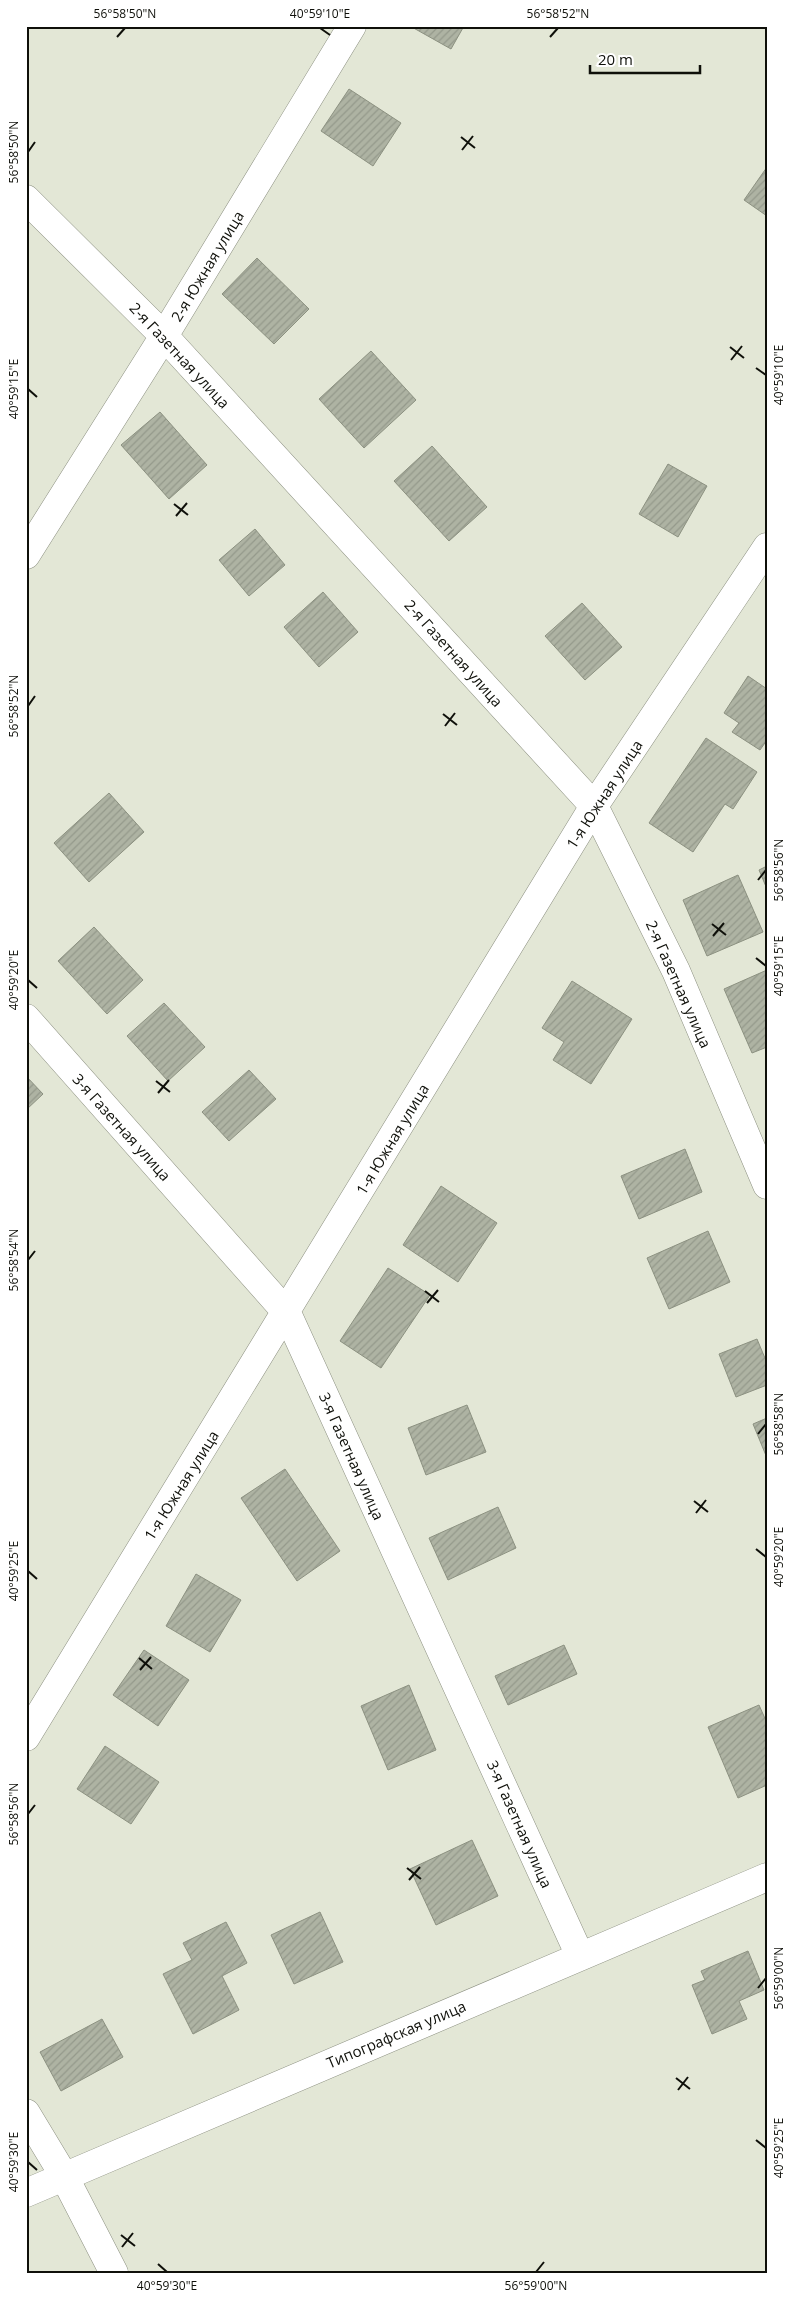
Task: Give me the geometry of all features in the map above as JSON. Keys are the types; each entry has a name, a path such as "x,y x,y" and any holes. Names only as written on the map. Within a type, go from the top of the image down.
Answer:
{"street":[{"name":"2-я Южная улица","path":"26,555 164,336 352,26"},
{"name":"2-я Газетная улица","path":"26,199 164,336 594,806 676,971 767,1185"},
{"name":"1-я Южная улица","path":"26,1737 287,1313 594,806 767,547"},
{"name":"3-я Газетная улица","path":"26,1018 287,1313 580,1956"},
{"name":"Типографская улица","path":"26,2193 767,1877"},
{"path":"26,2113 64,2176 114,2273"}],"building":[{"path":"410,26 464,26 451,49"},
{"path":"349,89 401,123 373,166 321,131"},
{"path":"767,167 767,216 744,200"},
{"path":"257,258 309,309 274,344 222,294"},
{"path":"371,351 416,400 364,448 319,399"},
{"path":"160,412 207,465 169,499 121,445"},
{"path":"432,446 487,507 449,541 394,481"},
{"path":"668,464 707,486 678,537 639,514"},
{"path":"255,529 285,565 249,596 219,560"},
{"path":"323,592 358,632 319,667 284,627"},
{"path":"582,603 622,647 585,680 545,636"},
{"path":"748,676 767,689 767,740 760,750 732,732 739,723 724,713"},
{"path":"706,738 757,772 733,809 725,804 693,852 649,823"},
{"path":"109,793 144,832 89,882 54,843"},
{"path":"767,866 767,889 759,870"},
{"path":"738,875 763,932 707,956 683,900"},
{"path":"94,927 143,980 107,1014 58,961"},
{"path":"767,970 767,1047 752,1053 724,989"},
{"path":"572,981 632,1019 591,1084 553,1060 564,1042 542,1028"},
{"path":"164,1003 205,1047 168,1081 127,1036"},
{"path":"249,1070 276,1099 229,1141 202,1112"},
{"path":"26,1076 43,1094 26,1110"},
{"path":"685,1149 702,1192 639,1219 621,1176"},
{"path":"441,1186 497,1223 458,1282 403,1245"},
{"path":"708,1231 730,1282 669,1309 647,1258"},
{"path":"388,1268 430,1295 381,1368 340,1341"},
{"path":"757,1339 767,1363 767,1385 736,1397 719,1354"},
{"path":"467,1405 486,1452 426,1475 408,1428"},
{"path":"767,1418 767,1458 753,1424"},
{"path":"285,1469 340,1551 297,1581 241,1498"},
{"path":"498,1507 516,1548 448,1580 429,1538"},
{"path":"196,1574 241,1600 210,1652 166,1626"},
{"path":"564,1645 577,1674 508,1705 495,1676"},
{"path":"144,1650 189,1680 158,1726 113,1695"},
{"path":"409,1685 436,1750 388,1770 361,1706"},
{"path":"759,1705 767,1723 767,1785 738,1798 708,1727"},
{"path":"105,1746 159,1782 131,1824 77,1789"},
{"path":"472,1840 498,1896 436,1925 410,1869"},
{"path":"320,1912 343,1962 294,1984 271,1935"},
{"path":"226,1922 247,1963 222,1976 239,2010 193,2034 163,1974 192,1960 183,1943"},
{"path":"748,1951 764,1990 739,2001 747,2019 712,2034 692,1985 705,1980 701,1971"},
{"path":"102,2019 123,2057 61,2091 40,2052"}]}
